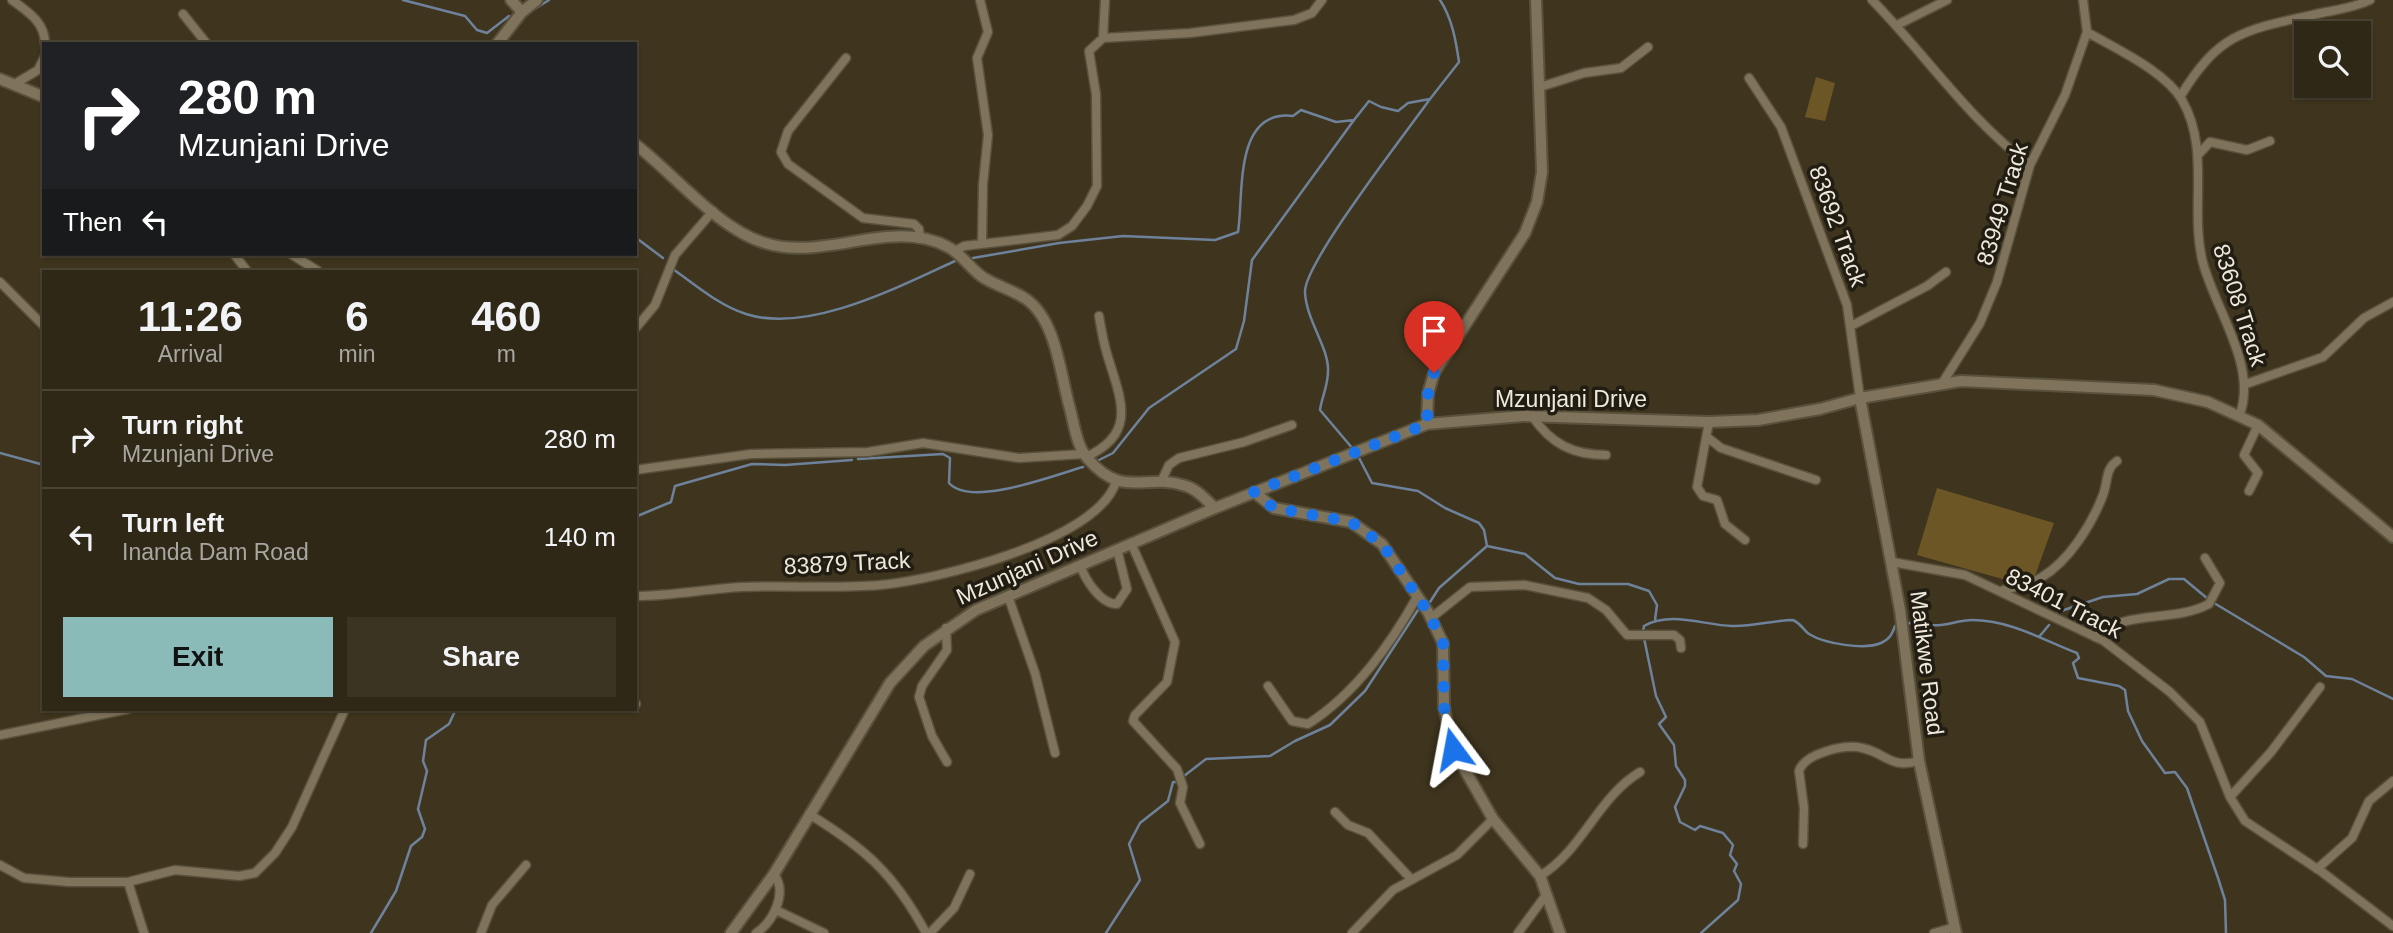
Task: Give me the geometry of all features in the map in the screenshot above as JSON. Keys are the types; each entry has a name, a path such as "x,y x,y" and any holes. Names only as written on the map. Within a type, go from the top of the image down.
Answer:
{"street":[{"path":"12,0 42,26 45,42"},
{"path":"511,0 522,12"},
{"path":"499,42 522,12 537,0"},
{"path":"980,0 988,32 977,58 988,135 983,184 982,243"},
{"path":"1103,38 1105,0"},
{"path":"955,251 964,246 1064,232 1092,198 1097,186 1097,110 1089,51 1103,38 1190,33 1294,20 1312,13 1322,0"},
{"path":"1427,424 1428,394 1434,373 1525,233 1537,202 1542,172 1536,0"},
{"path":"1872,0 1897,25 1973,117 2030,165"},
{"path":"1897,25 1947,0"},
{"path":"2083,0 2087,32 2149,69 2180,97 2213,51 2229,39 2313,15 2352,9 2370,0"},
{"path":"183,14 205,42"},
{"name":"83949 Track","path":"1943,382 1980,323 1997,282 2030,165 2065,96 2087,32"},
{"path":"1540,87 1584,73 1620,68 1648,47"},
{"path":"846,58 788,131 782,152 788,164 854,213 869,219 914,224 919,229 920,239"},
{"path":"13,85 38,70 42,62"},
{"name":"83692 Track","path":"1749,78 1781,127 1847,305 1860,398"},
{"path":"0,79 42,96"},
{"name":"83608 Track","path":"2180,97 2196,140 2198,236 2202,261 2246,384 2240,414"},
{"path":"2198,155 2210,142 2247,150 2270,141"},
{"path":"637,146 713,211 756,240 802,249 872,240 920,239 937,242 955,251 980,275 1027,300 1040,314 1051,337 1085,456 1104,475 1116,482 1161,482 1189,487 1215,508"},
{"path":"637,327 655,305 675,255 713,211"},
{"path":"236,256 246,270"},
{"path":"294,256 316,270"},
{"path":"1851,326 1927,286 1946,272"},
{"path":"0,282 42,324"},
{"path":"2246,384 2323,357 2364,318 2393,302"},
{"path":"637,470 751,454 868,452 927,443 1020,458 1085,456 1111,443 1122,418 1117,383 1098,316"},
{"name":"Mzunjani Drive","path":"731,933 774,874 890,683 912,657 946,628 1007,596 1116,549 1427,424 1532,416 1709,422 1787,416 1943,382 2154,390 2183,394 2240,414 2258,425 2393,537"},
{"name":"Matikwe Road","path":"1860,398 1900,610 1919,761 1956,930"},
{"path":"1532,416 1542,431 1563,448 1583,455 1606,455"},
{"path":"1709,422 1697,477 1698,490 1703,496 1717,500 1725,524 1745,540"},
{"path":"1161,482 1169,465 1180,458 1244,442 1292,425"},
{"path":"2249,491 2258,473 2244,455 2244,450 2258,425"},
{"path":"1707,437 1721,448 1816,480"},
{"path":"2001,591 2045,576 2066,556 2093,516 2103,496 2108,472 2117,461"},
{"name":"83879 Track","path":"637,596 744,587 880,585 953,572 990,562 1057,534 1098,506 1116,482"},
{"path":"1254,492 1274,508 1334,516 1359,526 1382,544 1431,618 1443,643 1444,707 1453,749 1493,819 1540,877 1560,933"},
{"path":"1131,543 1175,642 1167,682 1135,715 1133,721 1177,769 1183,787 1180,803 1200,844"},
{"path":"1080,565 1087,580 1105,599 1116,604 1127,589 1116,549"},
{"path":"2095,637 2113,623 2173,615 2209,604 2220,583 2205,558"},
{"name":"83401 Track","path":"1892,562 1951,571 2001,591 2095,637 2139,667 2200,722 2230,797 2245,821 2317,869 2393,926"},
{"path":"1431,618 1470,587 1524,585 1588,598 1606,610 1624,634 1636,637 1674,635 1680,640 1681,648"},
{"path":"1007,596 1035,673 1055,753"},
{"path":"1268,687 1292,721 1308,724 1343,694 1388,647 1417,597"},
{"path":"946,628 949,645 922,686 919,697 932,736 947,762"},
{"path":"2230,797 2271,752 2320,687"},
{"path":"0,735 118,711"},
{"path":"0,865 24,878 37,880 128,882 175,870 239,876 260,870 292,827 344,711"},
{"path":"1802,844 1804,808 1799,771 1808,758 1857,747 1900,765 1919,761"},
{"path":"1540,877 1564,859 1623,782 1640,772"},
{"path":"2317,869 2352,838 2369,801 2393,781"},
{"path":"1335,812 1348,825 1368,833 1411,879"},
{"path":"809,814 878,862 928,933 954,908 970,874"},
{"path":"1352,933 1384,897 1411,879 1457,855 1493,819"},
{"path":"481,933 492,905 526,866"},
{"path":"756,933 766,925 776,910 779,887 774,874"},
{"path":"128,882 144,933"},
{"path":"1518,933 1546,895"},
{"path":"776,910 824,933"},
{"path":"1934,933 1956,930"}],"shaded area":[{"path":"1816,77 1835,83 1825,121 1805,117"},
{"path":"1937,488 2054,523 2031,587 1917,555"}],"waterway":[{"path":"403,0 465,16 477,30 487,33 509,16"},
{"path":"533,10 549,0"},
{"path":"973,258 1059,243 1123,236 1215,240 1238,232 1245,158 1251,140 1260,126 1274,117 1293,116 1301,110 1336,122 1354,120 1369,101 1398,111 1408,103 1430,99 1459,62 1455,38 1440,0"},
{"path":"1353,449 1320,410 1327,379 1327,359 1309,312 1305,292 1309,277 1338,226 1430,99"},
{"path":"1095,462 1113,453 1149,408 1236,349 1244,321 1252,260 1354,120"},
{"path":"637,238 663,258"},
{"path":"673,269 727,306 746,314 770,319 797,318 852,305 955,261"},
{"path":"0,453 42,464"},
{"path":"858,459 943,454 950,458 949,483 960,490 975,492 1013,487 1083,467"},
{"path":"1357,454 1372,483 1418,491 1445,508 1479,523 1484,530 1487,546 1525,554 1555,578 1579,584 1628,584 1649,591 1657,605 1655,620"},
{"path":"637,516 671,502 675,486 752,464 785,465 852,460"},
{"path":"1430,602 1439,588 1487,546"},
{"path":"2055,613 2103,597 2137,594 2169,579 2184,579 2208,599"},
{"path":"2214,603 2304,657 2326,676 2352,679 2393,699"},
{"path":"1184,776 1206,759 1270,756 1330,725 1365,691 1418,610"},
{"path":"1643,632 1644,626 1654,622 1676,619 1740,626 1793,620 1816,638 1845,645 1865,646 1884,641 1895,626 1899,626"},
{"path":"1929,625 1972,620 2013,627 2077,653 2079,658 2073,663 2078,678 2119,686 2125,690 2128,711 2142,741 2165,773 2175,772 2187,788 2225,900 2226,933"},
{"path":"1906,624 1914,622"},
{"path":"2039,637 2049,625"},
{"path":"1644,638 1656,696 1666,717 1659,724 1674,745 1676,766 1685,780 1675,807 1680,822 1695,830 1700,826 1723,833 1733,845 1730,855 1737,864 1734,871 1741,884 1738,900 1701,933"},
{"path":"371,933 396,891 411,846 422,837 425,829 418,809 427,771 423,761 426,740 449,724 455,711"},
{"path":"1106,933 1140,880 1129,844 1140,823 1168,801 1173,782 1178,782"}],"route":[{"path":"1434,373 1428,394 1427,424 1254,492 1274,508 1334,516 1351,522 1371,533 1382,544 1439,630 1446,662 1444,707 1453,749"}]}
